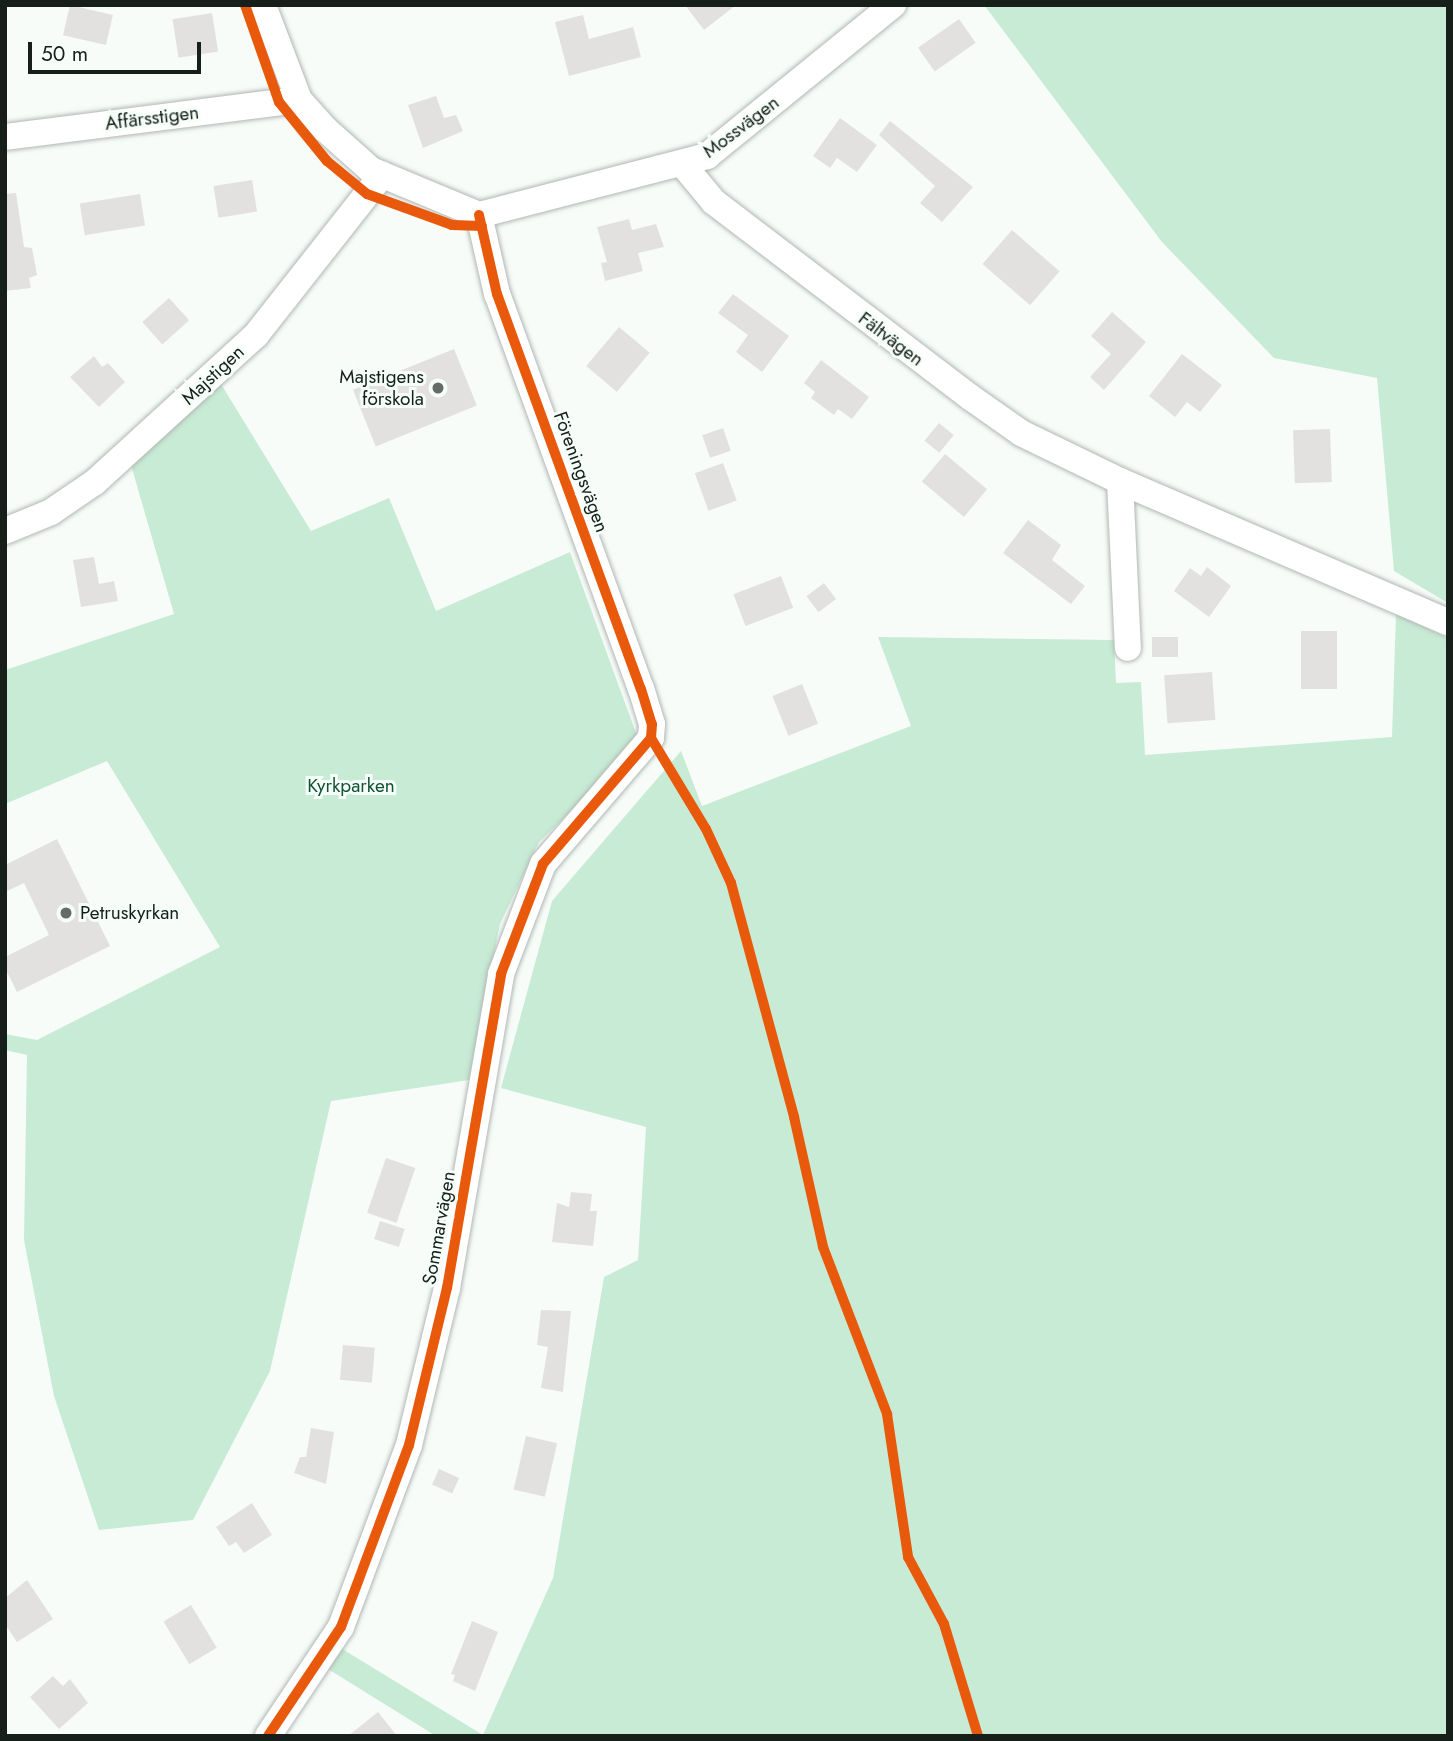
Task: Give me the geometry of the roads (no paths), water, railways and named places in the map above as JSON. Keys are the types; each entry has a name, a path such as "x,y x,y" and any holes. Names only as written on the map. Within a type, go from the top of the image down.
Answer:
{"street":[{"path":"263,5 299,100 354,158 382,175 479,215"},
{"name":"Mossvägen","path":"479,215 634,173 684,166 707,156 893,5"},
{"name":"Affärsstigen","path":"5,137 299,100"},
{"name":"Fältvägen","path":"684,166 714,202 1021,433 1120,481 1448,622"},
{"name":"Majstigen","path":"5,531 51,512 94,482 246,344 382,175"},
{"name":"Föreningsvägen","path":"479,215 498,294 641,689 652,724 651,738"},
{"path":"1120,481 1128,648"},
{"name":"Sommarvägen","path":"268,1736 341,1627 409,1445 447,1288 501,974 542,864 651,738"}],"place":[{"name":"Majstigens förskola","path":"438,388"},
{"name":"Petruskyrkan","path":"66,913"}],"park label":[{"name":"Kyrkparken","path":"351,786"}]}
